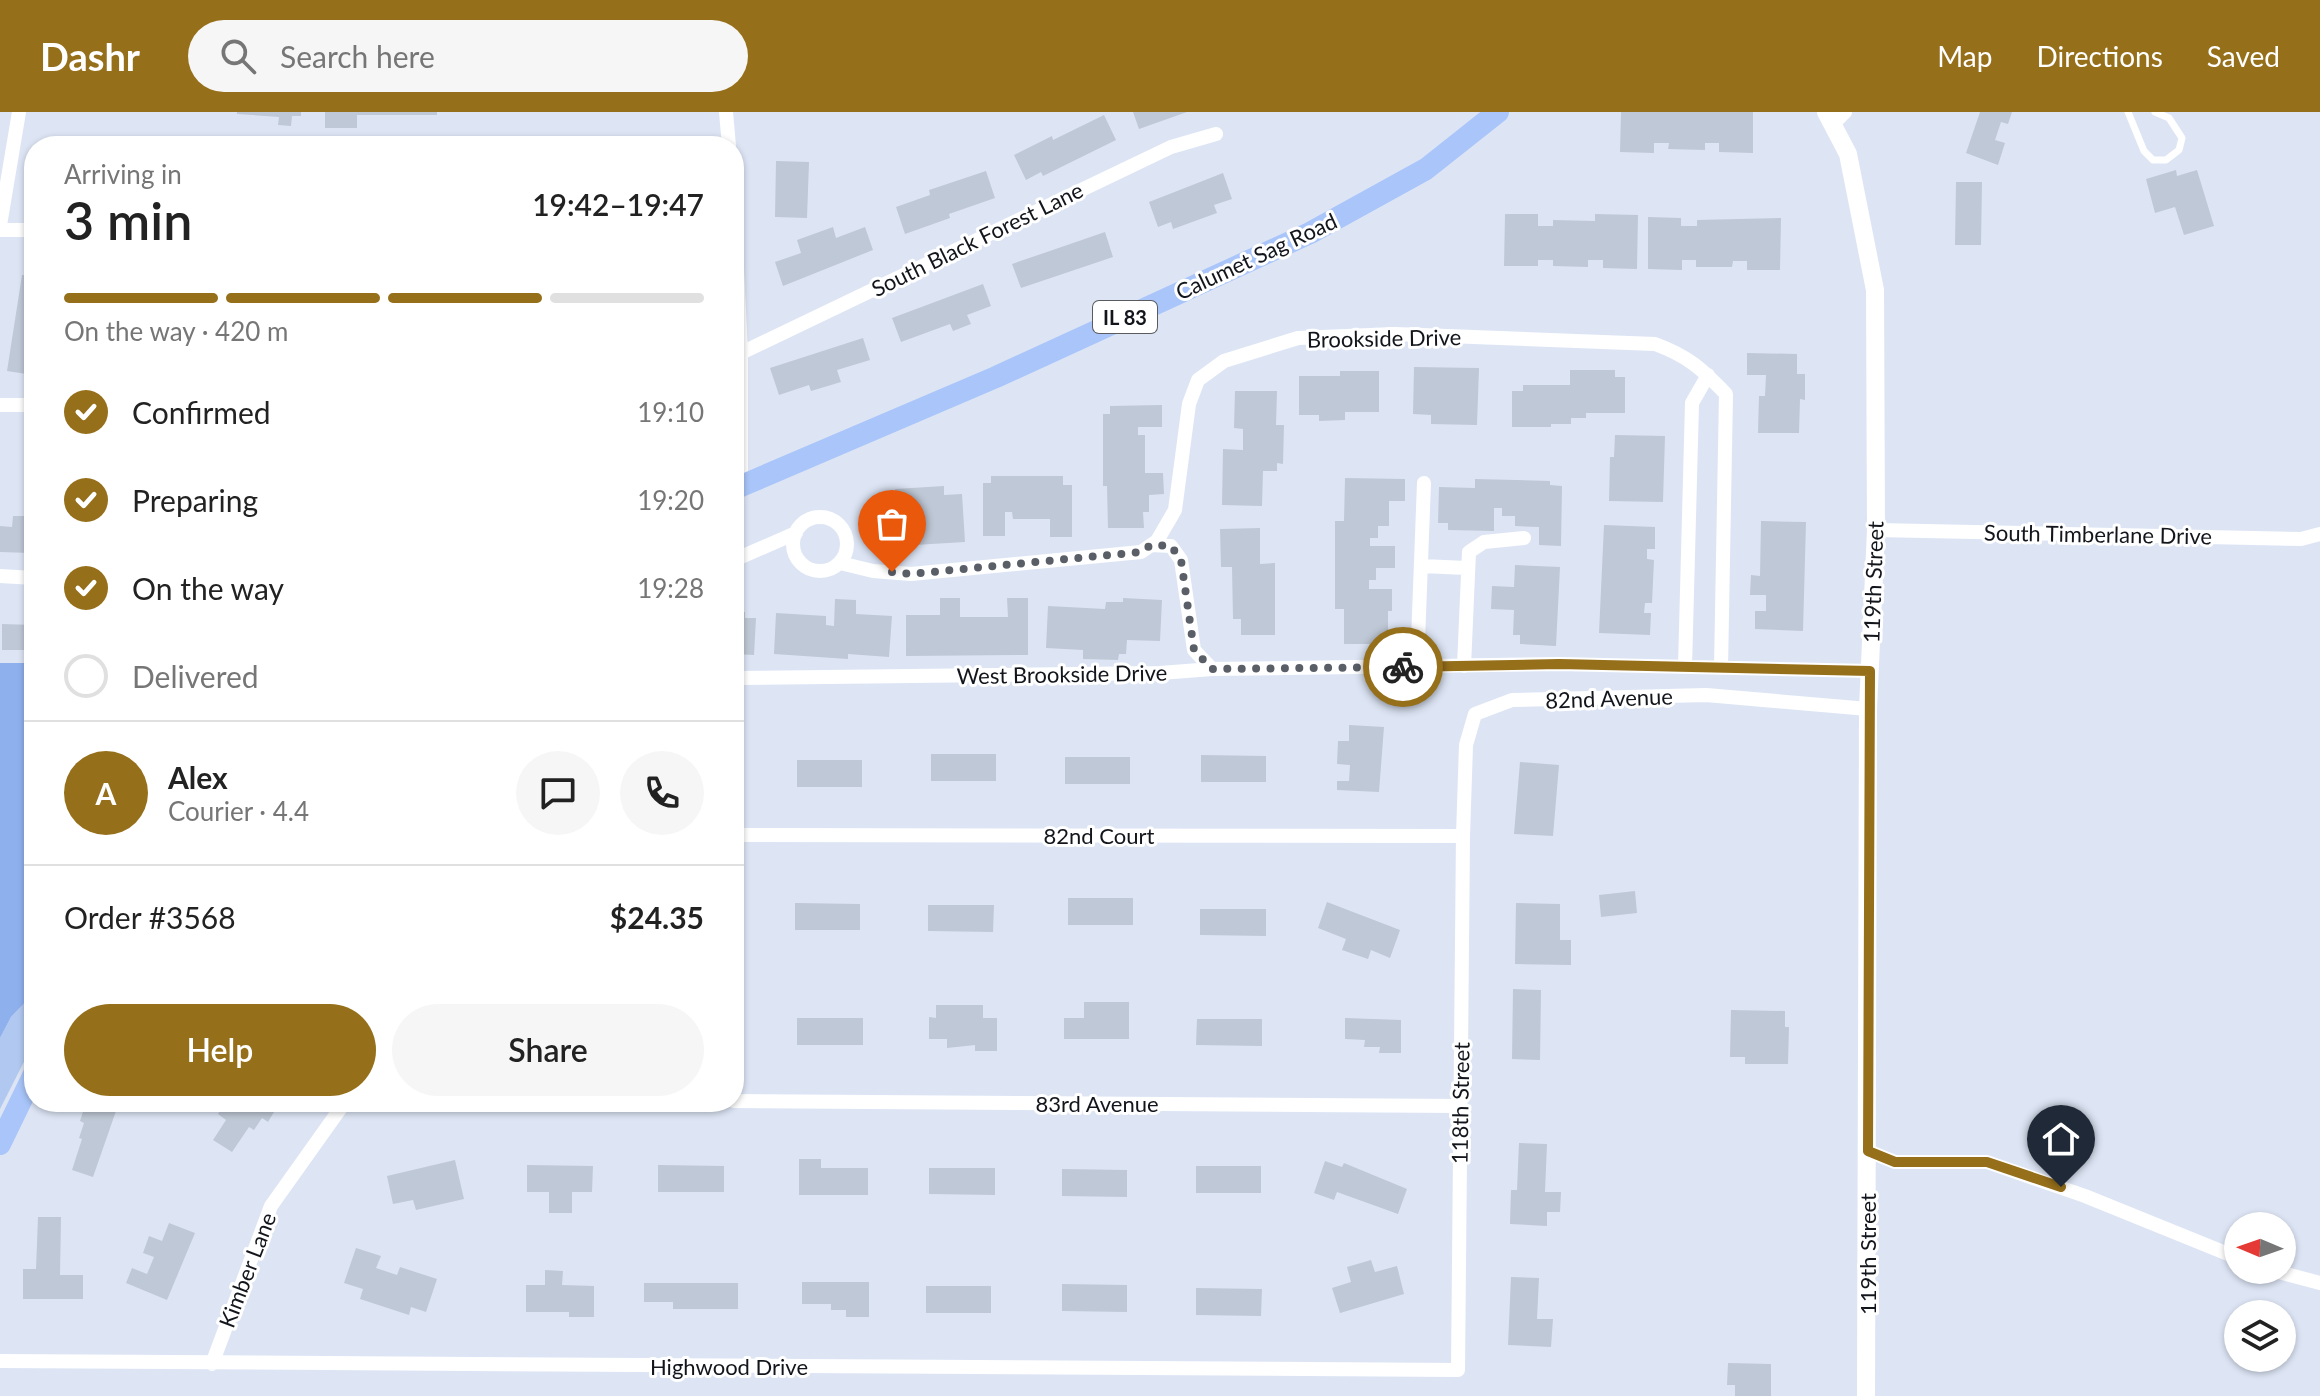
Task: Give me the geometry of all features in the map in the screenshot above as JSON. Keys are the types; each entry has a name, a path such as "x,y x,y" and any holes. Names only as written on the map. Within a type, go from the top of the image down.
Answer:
{"main road":[{"name":"Calumet Sag Road","path":"744,485 996,377 1310,233 1426,169 1498,112"},
{"path":"0,1144 24,1095"}],"street":[{"path":"19,112 0,227 24,229"},
{"path":"726,112 728,136"},
{"name":"119th Street","path":"1835,116 1848,154 1875,290 1876,530 1868,709 1866,1396"},
{"name":"South Black Forest Lane","path":"744,352 1171,147 1216,134"},
{"name":"Brookside Drive","path":"1151,545 1157,541 1175,510 1189,404 1198,380 1224,361 1298,338 1395,334 1655,344 1682,354 1726,394 1721,668"},
{"path":"1685,667 1692,403 1708,375"},
{"path":"0,405 24,405"},
{"path":"1417,667 1424,483"},
{"path":"744,556 796,533 810,519 831,519 844,531 847,544 840,563 824,572 810,570 799,563 794,555 796,533"},
{"name":"South Timberlane Drive","path":"1876,530 2301,539 2320,534"},
{"path":"1464,666 1469,552 1484,542 1524,538"},
{"path":"840,563 873,571 911,574 1141,552 1151,545 1171,546 1181,560 1194,650 1212,669"},
{"path":"1422,566 1466,568"},
{"path":"0,576 24,577"},
{"name":"West Brookside Drive","path":"744,678 1559,664 1870,671"},
{"name":"82nd Avenue","path":"1463,836 1466,745 1475,714 1512,700 1706,695 1868,709"},
{"name":"82nd Court","path":"744,835 1463,836"},
{"name":"118th Street","path":"1458,1370 1463,836"},
{"name":"83rd Avenue","path":"744,1101 1459,1106"},
{"name":"Kimber Lane","path":"212,1364 271,1206 338,1112"},
{"path":"1868,1151 1895,1162 1987,1162 2085,1196 2224,1252"},
{"path":"2296,1277 2320,1283"},
{"name":"Highwood Drive","path":"0,1361 1458,1370"}],"lane":[{"path":"2128,112 2144,151 2153,160 2166,160 2179,150 2182,138 2169,118 2155,112"}],"shaded area":[{"path":"0,663 24,663 24,1003 11,1017 0,1038"},
{"path":"24,1003 24,1062 0,1109 0,1038 11,1017"}],"building":[{"path":"237,112 301,112 301,116 292,116 291,126 278,125 279,117"},
{"path":"325,112 437,112 437,115 357,115 357,128 325,128"},
{"path":"1133,112 1187,112 1139,129"},
{"path":"1621,112 1753,112 1753,153 1719,152 1719,143 1705,143 1705,150 1668,149 1669,143 1654,143 1654,153 1620,152"},
{"path":"1980,112 2012,112 2008,124 2001,122 1995,140 2005,143 1998,165 1966,153"},
{"path":"1104,115 1116,140 1043,176 1041,172 1026,180 1014,155"},
{"path":"776,161 809,162 807,218 775,217"},
{"path":"2176,170 2177,176 2197,170 2214,226 2184,235 2175,207 2155,213 2146,179"},
{"path":"986,171 995,198 905,234 896,207 930,195 929,190"},
{"path":"1223,173 1232,199 1214,205 1217,213 1173,229 1171,222 1158,227 1149,202"},
{"path":"1956,182 1982,182 1981,245 1955,245"},
{"path":"1505,214 1538,214 1538,226 1553,226 1553,220 1595,221 1595,214 1638,215 1637,269 1603,268 1603,260 1588,260 1588,267 1553,266 1553,260 1538,260 1538,266 1504,266"},
{"path":"1648,217 1681,218 1681,226 1697,226 1697,220 1781,218 1780,270 1747,270 1747,261 1733,261 1732,267 1696,267 1696,260 1682,260 1682,270 1648,269"},
{"path":"833,227 836,238 865,227 873,250 783,286 775,262 801,253 797,240"},
{"path":"1105,232 1113,257 1021,288 1012,264"},
{"path":"22,275 24,275 24,374 7,371"},
{"path":"983,284 991,306 967,315 971,324 953,331 950,324 901,342 892,318"},
{"path":"863,338 870,360 837,370 841,382 811,391 809,385 779,395 770,368"},
{"path":"1747,353 1797,354 1797,374 1805,374 1805,400 1800,399 1799,433 1758,433 1759,396 1765,396 1766,375 1747,375"},
{"path":"1414,367 1479,368 1477,425 1431,424 1431,415 1413,414"},
{"path":"1570,370 1615,370 1615,377 1625,377 1625,413 1586,413 1586,418 1571,418 1571,424 1551,424 1551,427 1512,427 1512,391 1523,391 1523,385 1570,385"},
{"path":"1340,371 1379,371 1379,412 1345,412 1345,420 1319,421 1319,415 1299,415 1299,376 1340,376"},
{"path":"1235,391 1277,391 1276,425 1284,425 1283,464 1277,463 1277,471 1263,471 1262,506 1222,505 1223,449 1243,450 1243,429 1234,428"},
{"path":"1162,405 1162,427 1138,427 1138,435 1145,435 1145,473 1163,473 1164,494 1149,495 1149,512 1143,512 1144,528 1108,528 1107,486 1103,486 1103,414 1110,414 1110,406"},
{"path":"1615,435 1665,436 1663,502 1609,501 1610,457 1614,457"},
{"path":"991,476 1063,476 1063,485 1072,485 1072,537 1050,537 1050,519 1013,519 1012,512 1005,512 1005,536 983,536 983,483 991,483"},
{"path":"1345,478 1405,479 1405,501 1389,501 1389,526 1378,526 1378,538 1370,538 1370,546 1395,546 1395,568 1376,568 1376,580 1369,580 1369,589 1392,589 1388,633 1382,633 1382,644 1344,644 1344,609 1335,609 1335,521 1344,521"},
{"path":"1475,479 1550,481 1550,485 1562,486 1561,546 1539,545 1539,527 1515,526 1515,516 1502,516 1502,508 1494,508 1494,531 1448,530 1448,523 1438,523 1439,487 1475,488"},
{"path":"944,486 944,495 962,494 965,542 898,546 895,489"},
{"path":"13,516 24,516 24,553 0,552 0,526 12,527"},
{"path":"1761,521 1806,522 1803,631 1755,629 1755,611 1766,611 1766,595 1750,595 1751,575 1760,576"},
{"path":"1604,525 1655,527 1655,549 1647,549 1647,559 1654,560 1652,603 1645,603 1644,613 1651,613 1650,635 1599,633"},
{"path":"1260,528 1260,564 1275,563 1275,635 1241,635 1241,619 1233,619 1232,567 1221,567 1220,529"},
{"path":"1515,565 1560,567 1556,646 1520,644 1520,635 1513,635 1514,610 1491,609 1492,586 1514,587"},
{"path":"940,598 960,598 960,617 1008,617 1007,598 1028,598 1028,655 906,656 906,615 940,615"},
{"path":"1123,598 1162,600 1160,641 1127,640 1126,654 1119,654 1118,660 1083,659 1083,650 1046,648 1048,606 1105,609 1106,602 1123,602"},
{"path":"835,599 856,600 856,614 892,616 889,657 848,654 848,659 774,654 776,613 826,616 826,625 834,626"},
{"path":"744,612 745,618 756,618 754,655 744,654"},
{"path":"2,624 24,625 24,650 2,650"},
{"path":"1349,725 1384,727 1379,792 1337,790 1337,781 1349,781 1350,765 1337,764 1338,741 1349,741"},
{"path":"931,754 996,754 996,781 931,781"},
{"path":"1201,755 1266,756 1266,782 1201,782"},
{"path":"1065,757 1130,757 1130,784 1065,784"},
{"path":"797,760 862,760 862,787 797,787"},
{"path":"1520,762 1559,765 1553,836 1514,834"},
{"path":"1635,891 1637,913 1601,917 1599,895"},
{"path":"1068,898 1133,898 1133,925 1068,925"},
{"path":"1327,902 1400,930 1390,958 1371,950 1368,959 1342,950 1346,939 1318,928"},
{"path":"795,903 860,904 860,930 795,930"},
{"path":"1516,903 1560,904 1560,940 1571,940 1571,965 1515,964"},
{"path":"928,905 994,905 993,932 928,931"},
{"path":"1200,909 1266,909 1266,936 1200,935"},
{"path":"1513,989 1541,990 1540,1060 1512,1059"},
{"path":"1084,1002 1129,1002 1129,1039 1064,1039 1064,1018 1084,1018"},
{"path":"936,1005 983,1005 983,1018 997,1018 997,1051 975,1051 975,1045 947,1048 947,1039 929,1039 929,1017 936,1018"},
{"path":"1731,1010 1785,1011 1785,1027 1789,1027 1788,1064 1745,1064 1745,1057 1730,1057"},
{"path":"797,1018 863,1018 863,1045 797,1045"},
{"path":"1345,1018 1401,1020 1401,1053 1379,1053 1380,1047 1364,1047 1365,1040 1345,1039"},
{"path":"1197,1019 1262,1019 1262,1046 1196,1045"},
{"path":"83,1112 116,1112 93,1177 72,1170 82,1139 79,1138 84,1123 80,1121"},
{"path":"274,1112 268,1122 262,1118 254,1130 249,1127 232,1152 213,1140 226,1120 218,1114"},
{"path":"1519,1143 1547,1144 1545,1192 1561,1192 1560,1212 1547,1212 1547,1226 1510,1224 1511,1190 1517,1190"},
{"path":"799,1159 821,1159 821,1168 868,1168 868,1195 799,1195"},
{"path":"455,1160 464,1199 416,1210 413,1200 393,1204 387,1176"},
{"path":"1325,1161 1342,1167 1344,1163 1407,1189 1398,1214 1337,1192 1334,1200 1314,1193"},
{"path":"527,1165 593,1166 592,1192 572,1192 572,1213 549,1213 549,1192 527,1192"},
{"path":"658,1165 724,1166 724,1192 658,1192"},
{"path":"1196,1166 1261,1166 1261,1193 1196,1193"},
{"path":"929,1168 995,1168 995,1195 929,1194"},
{"path":"1062,1169 1127,1170 1127,1197 1062,1196"},
{"path":"38,1217 61,1217 60,1275 83,1275 83,1299 23,1299 23,1269 36,1269"},
{"path":"169,1223 195,1233 167,1300 126,1283 132,1268 147,1274 154,1257 143,1253 149,1236 162,1241"},
{"path":"356,1248 381,1256 376,1268 397,1275 400,1267 437,1279 426,1312 411,1307 409,1315 360,1299 363,1289 344,1283"},
{"path":"1371,1260 1375,1272 1397,1266 1404,1294 1340,1313 1332,1288 1351,1282 1347,1267"},
{"path":"545,1270 563,1271 562,1285 594,1286 594,1317 569,1317 569,1312 526,1312 526,1285 545,1285"},
{"path":"1511,1277 1539,1278 1537,1319 1553,1319 1551,1347 1508,1345"},
{"path":"802,1282 869,1282 869,1317 846,1317 846,1310 831,1310 831,1304 802,1304"},
{"path":"644,1283 738,1283 738,1309 673,1309 673,1302 644,1302"},
{"path":"1062,1284 1127,1285 1127,1312 1062,1311"},
{"path":"926,1286 991,1286 991,1313 926,1313"},
{"path":"1196,1288 1262,1289 1261,1316 1196,1315"},
{"path":"1728,1363 1771,1364 1771,1396 1735,1396 1735,1385 1727,1385"}],"way so far":[{"path":"892,572 911,574 1141,552 1151,545 1171,546 1181,560 1194,650 1212,669 1403,667"}],"route":[{"path":"1403,667 1559,664 1870,671 1868,1151 1895,1162 1987,1162 2061,1187"}]}
